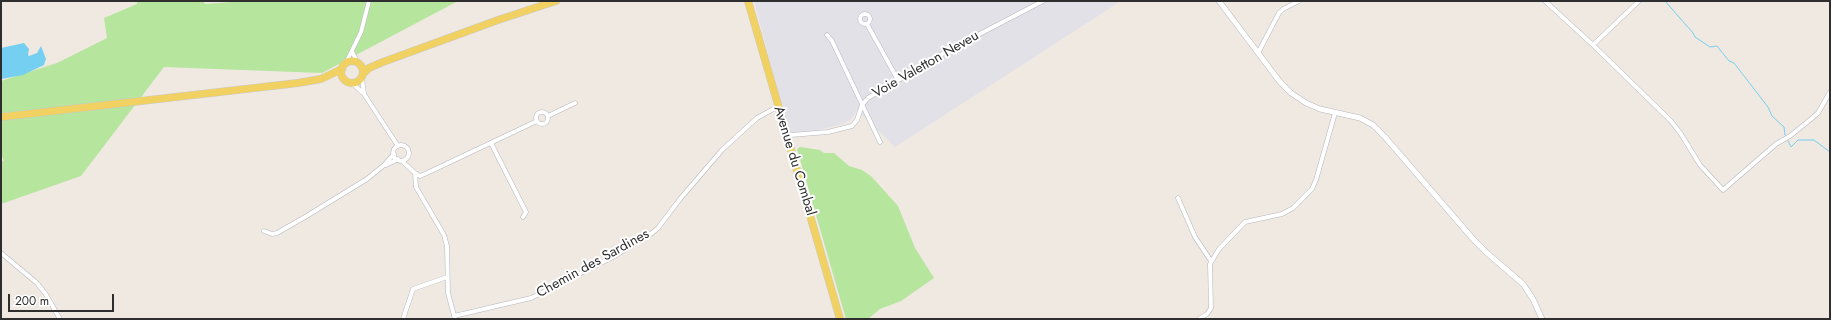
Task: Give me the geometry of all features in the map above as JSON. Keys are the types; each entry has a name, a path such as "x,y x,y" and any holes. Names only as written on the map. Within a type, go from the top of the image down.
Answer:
{"main road":[{"path":"1,117 269,87 321,79 344,80 352,83 363,76 369,68 382,62 498,20 556,1"},
{"name":"Avenue du Combal","path":"748,2 777,107 840,319"},
{"path":"321,79 350,61 358,63 382,62"},
{"path":"358,63 363,68 363,76"},
{"path":"344,66 341,73 344,80"}],"street":[{"path":"344,66 363,25 369,1"},
{"name":"Voie Valetton Neveu","path":"793,135 839,130 852,126 857,120 862,105 868,98 949,50 1043,1"},
{"path":"1219,1 1280,82 1292,93 1306,103 1320,109 1360,118 1373,125 1486,252 1523,284 1542,319"},
{"path":"1258,53 1279,13 1283,9 1299,1"},
{"path":"1545,1 1593,45 1671,121 1700,165 1723,190 1776,144 1790,136 1818,113 1830,92"},
{"path":"1593,45 1639,1"},
{"path":"867,24 898,80"},
{"path":"827,35 832,41 880,142"},
{"path":"352,50 358,63"},
{"path":"363,76 364,94"},
{"path":"352,83 364,94 398,146"},
{"path":"548,116 575,103"},
{"name":"Chemin des Sardines","path":"454,318 530,298 611,258 652,233 658,228 680,199 722,150 757,118 777,107"},
{"path":"537,121 537,116 541,112 546,113 548,116"},
{"path":"1199,319 1207,314 1211,308 1211,261 1219,249 1245,222 1282,214 1293,208 1312,189 1316,180 1335,113"},
{"path":"537,121 539,124 544,124 548,121 548,116"},
{"path":"394,154 420,176 537,121"},
{"path":"491,142 526,212 523,217"},
{"path":"398,146 402,145 407,147 409,150 408,157 410,167"},
{"path":"264,231 272,234 344,193 384,165 394,154 395,149 398,146"},
{"path":"384,165 408,157"},
{"path":"415,173 416,187 437,222 447,246 449,300 454,318"},
{"path":"1178,198 1195,237 1211,261"},
{"path":"1,253 37,283 45,293 60,319"},
{"path":"403,319 413,289 447,277"}],"shaded area":[{"path":"754,1 1121,1 895,147 857,110 851,119 843,124 790,137"}],"green space":[{"path":"137,1 203,1 205,4 246,1 458,1 322,73 164,67 81,176 1,204 1,162 4,161 1,154 1,81 57,63 107,38 104,18 137,4"},
{"path":"800,147 820,150 824,153 834,153 849,166 862,170 871,176 898,206 915,248 934,278 901,301 880,309 868,319 846,319 797,149"}],"water":[{"path":"24,43 29,49 29,56 37,53 41,46 46,59 44,65 23,75 1,79 1,48"}],"waterway":[{"path":"1665,1 1695,37 1710,47 1717,46 1729,61 1734,63 1768,107 1772,116 1784,127 1785,135"},
{"path":"1788,141 1791,147 1798,140 1814,140 1830,152"}]}
